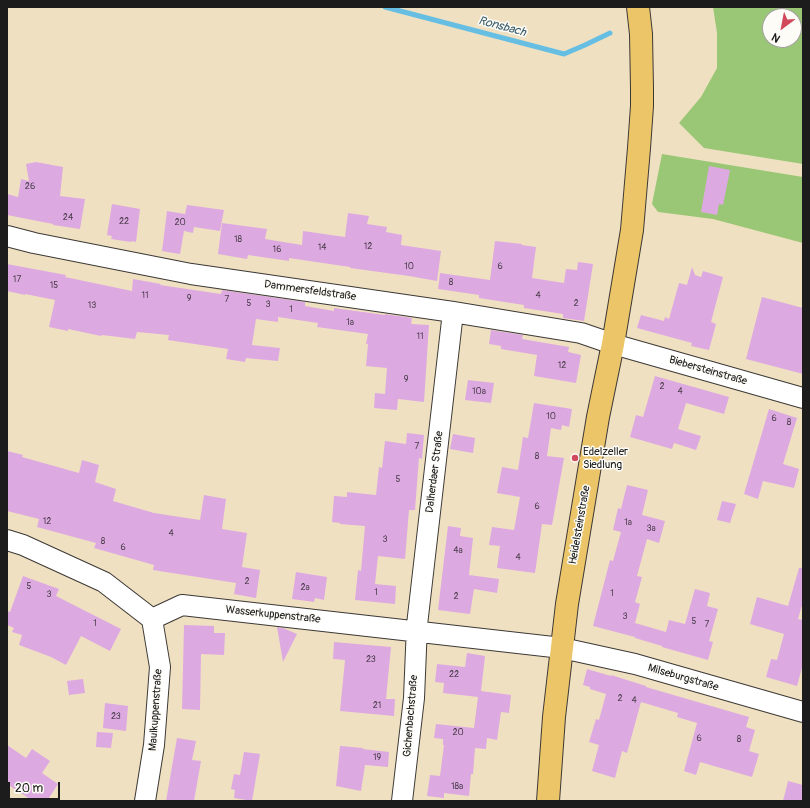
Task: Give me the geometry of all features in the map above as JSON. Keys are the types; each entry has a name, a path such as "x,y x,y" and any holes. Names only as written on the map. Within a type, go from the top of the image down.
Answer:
{"main road":[{"name":"Heidelsteinstraße","path":"548,801 554,717 567,604 598,417 613,344 632,230 639,148 642,88 641,34 638,7"}],"street":[{"name":"Dammersfeldstraße","path":"7,236 34,243 191,274 453,312 581,334 613,344"},
{"name":"Dalherdaer Straße","path":"416,631 453,312"},
{"name":"Biebersteinstraße","path":"613,344 803,398"},
{"path":"7,540 23,545 104,582 152,619"},
{"name":"Wasserkuppenstraße","path":"152,619 182,605 562,648"},
{"name":"Maulkuppenstraße","path":"145,801 154,745 160,667 152,619"},
{"name":"Gichenbachstraße","path":"402,801 414,698 416,631"},
{"name":"Milseburgstraße","path":"562,648 634,664 803,712"}],"green space":[{"path":"713,7 803,7 803,164 704,148 679,123 701,97 717,68 717,33"},
{"path":"662,154 803,177 803,243 713,219 658,212 652,204"}],"building":[{"path":"36,162 63,167 60,196 85,199 80,229 7,215 7,194 18,197 21,179 29,181 26,164"},
{"path":"709,166 730,170 723,205 719,204 717,215 701,212"},
{"path":"112,204 140,209 136,242 111,239 112,236 107,235"},
{"path":"187,205 224,210 220,231 194,227 193,233 184,231 180,254 162,251 167,211 185,214"},
{"path":"348,213 369,216 367,224 387,227 386,232 402,235 401,245 441,251 437,281 289,258 289,261 248,255 247,259 218,254 222,223 267,229 265,239 302,245 303,231 345,237"},
{"path":"495,241 536,247 532,278 564,283 566,269 577,270 578,262 593,264 584,321 563,318 563,314 524,308 524,305 479,298 479,295 438,289 440,273 490,280"},
{"path":"7,264 66,275 65,277 132,291 133,279 161,284 160,285 221,294 222,290 305,302 305,306 334,311 334,308 412,318 411,324 429,325 424,402 398,399 397,410 374,408 375,393 385,394 387,368 366,366 368,344 366,344 368,334 317,327 318,323 278,317 278,322 256,319 252,345 280,348 278,361 246,358 245,362 226,359 228,349 168,340 169,335 137,332 135,339 101,336 68,329 68,331 49,327 55,300 7,291"},
{"path":"692,267 695,275 701,277 703,271 723,277 711,322 716,324 709,350 691,346 692,343 637,328 641,315 664,321 665,317 669,319 679,283 687,285"},
{"path":"762,297 803,308 803,374 746,359"},
{"path":"491,330 523,335 522,339 569,347 568,352 581,355 576,383 534,376 537,355 501,349 501,346 489,344"},
{"path":"655,376 729,397 724,414 686,403 678,429 701,436 696,450 674,443 672,449 630,437 636,415 643,417"},
{"path":"468,380 494,383 491,403 465,400"},
{"path":"534,403 572,409 569,427 562,425 561,430 551,428 547,456 564,458 552,525 542,524 535,573 497,568 500,546 489,545 492,527 514,530 520,497 497,493 502,467 518,470 523,437 528,438"},
{"path":"769,409 797,418 783,464 799,469 794,488 763,481 758,499 744,494"},
{"path":"407,433 424,435 422,459 419,458 415,510 409,510 405,559 378,556 375,584 396,586 395,604 355,600 358,570 361,571 365,526 332,522 334,496 347,497 347,492 376,495 379,467 382,468 385,441 406,444"},
{"path":"453,434 475,438 473,453 450,449"},
{"path":"7,451 23,455 22,457 79,473 82,460 99,465 95,482 116,489 113,501 154,513 200,520 204,495 226,499 222,529 247,533 242,567 260,570 256,598 234,594 236,583 153,570 154,565 94,548 96,543 37,527 39,519 7,511"},
{"path":"627,485 648,490 642,515 665,521 659,543 647,539 637,576 642,577 635,602 640,604 635,623 666,632 669,620 685,624 695,589 710,593 707,606 718,609 709,641 713,642 708,660 662,647 635,637 593,626 610,560 613,561 621,532 613,530 618,508 621,509"},
{"path":"722,501 736,504 730,523 717,520"},
{"path":"448,526 461,528 460,536 473,538 469,575 499,579 497,593 474,589 470,614 438,610"},
{"path":"799,568 803,568 803,602 798,619 803,620 803,664 797,686 766,677 771,659 777,660 784,634 750,624 757,597 788,606"},
{"path":"296,572 327,577 324,600 315,598 314,602 292,599"},
{"path":"23,576 59,589 56,596 121,629 110,651 81,636 66,665 51,657 19,645 22,635 12,632 14,628 7,625 7,611 10,612"},
{"path":"184,625 214,626 214,633 225,633 224,655 201,654 200,710 182,709"},
{"path":"277,627 297,634 283,662"},
{"path":"334,642 391,647 386,699 395,699 394,716 340,711 345,660 333,659"},
{"path":"467,653 485,656 481,691 511,695 509,713 501,712 497,740 487,738 486,749 475,748 473,774 471,774 469,796 444,793 444,798 427,796 430,775 440,776 444,745 443,739 434,738 436,724 474,728 478,697 443,693 444,683 435,682 437,664 465,667"},
{"path":"587,669 749,717 746,727 755,730 749,751 759,754 752,777 700,762 696,775 684,771 697,723 677,717 678,713 641,702 627,753 622,751 615,778 592,771 599,745 589,742 596,719 599,720 606,694 583,685"},
{"path":"83,679 85,693 69,695 67,681"},
{"path":"105,703 128,706 126,731 103,728"},
{"path":"97,732 113,733 111,748 96,747"},
{"path":"177,738 196,741 192,760 201,761 194,801 166,801"},
{"path":"7,745 26,758 32,749 50,761 42,773 58,784 47,801 33,801 7,784"},
{"path":"340,746 389,752 388,767 365,765 361,791 336,786"},
{"path":"244,752 260,754 252,801 234,798 235,790 231,789 234,774 240,775"},
{"path":"788,781 803,785 803,801 783,801"}],"waterway":[{"name":"Ronsbach","path":"385,7 564,54 610,33"}],"place":[{"name":"Edelzeller Siedlung","path":"575,458"}]}
